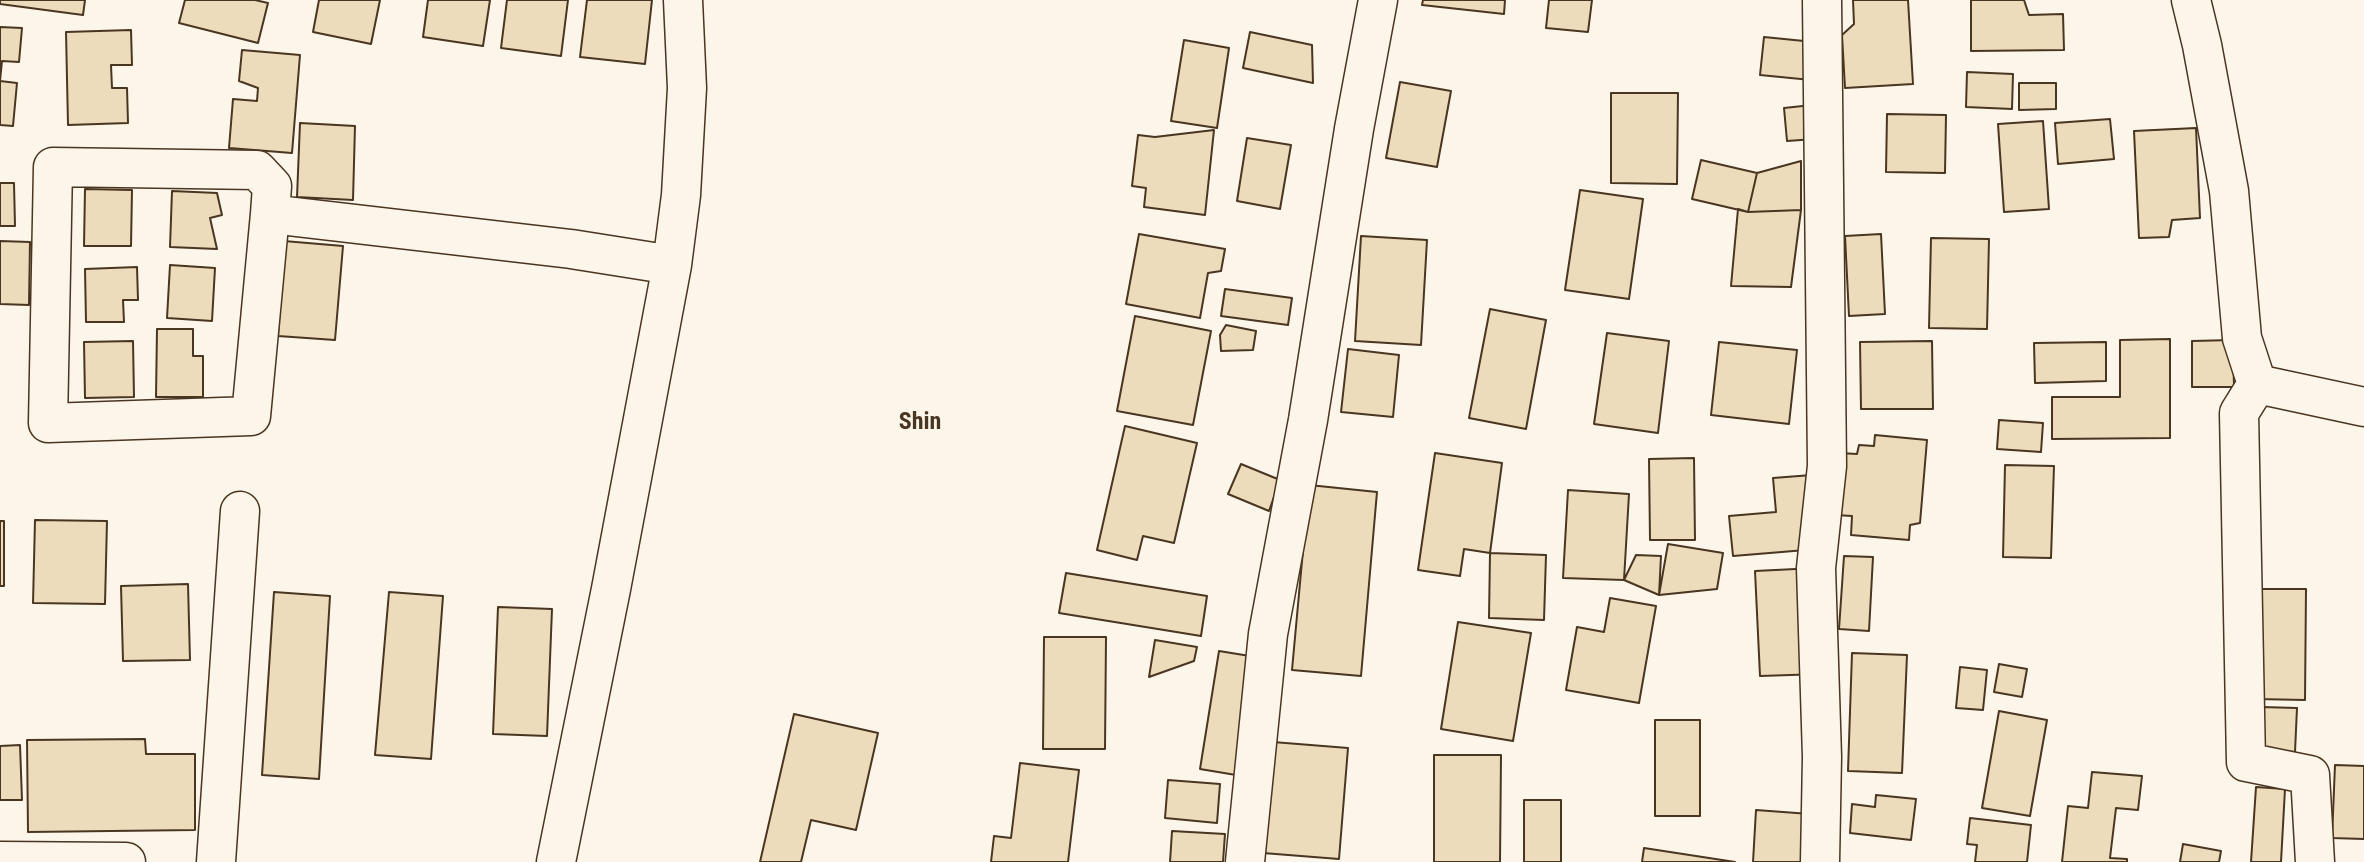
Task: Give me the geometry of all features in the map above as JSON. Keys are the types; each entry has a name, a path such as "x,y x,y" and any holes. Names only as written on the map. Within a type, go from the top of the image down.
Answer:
{"street":[{"path":"556,862 672,265 681,195 687,88 683,0"},
{"path":"1245,862 1268,634 1308,420 1354,129 1378,0"},
{"path":"1820,862 1822,757 1816,568 1827,466 1822,0"},
{"path":"2191,0 2229,191 2242,338 2258,384"},
{"path":"53,167 257,170 272,186 270,214 251,416 48,423 53,167"},
{"path":"270,214 571,248 672,265"},
{"path":"2258,384 2364,407"},
{"path":"2258,384 2239,413 2246,762 2310,775 2315,862"},
{"path":"216,862 240,511"},
{"path":"0,861 126,862"}],"building":[{"path":"0,0 85,0 83,15 0,4"},
{"path":"185,0 255,0 268,3 258,43 179,23"},
{"path":"319,0 380,0 371,44 313,32"},
{"path":"428,0 490,0 483,46 423,37"},
{"path":"507,0 568,0 561,56 501,48"},
{"path":"587,0 652,0 645,64 580,57"},
{"path":"1423,0 1505,0 1504,14 1422,5"},
{"path":"1549,0 1592,0 1588,32 1546,28"},
{"path":"1853,0 1908,0 1913,84 1845,88 1842,35 1854,24"},
{"path":"1971,0 2024,0 2029,15 2063,14 2064,50 1971,51"},
{"path":"0,27 22,28 19,62 2,61 0,81"},
{"path":"131,30 132,65 111,65 112,88 127,88 128,123 68,125 66,32"},
{"path":"1250,32 1312,45 1313,83 1243,68"},
{"path":"1764,37 1814,42 1811,80 1760,75"},
{"path":"1184,40 1229,48 1217,128 1171,121"},
{"path":"242,50 300,55 292,153 229,148 233,99 257,101 258,88 239,81"},
{"path":"1967,72 2013,74 2012,109 1966,107"},
{"path":"0,81 17,83 13,126 0,125"},
{"path":"1400,82 1451,91 1437,167 1386,158"},
{"path":"2019,83 2056,83 2056,109 2019,110"},
{"path":"1611,93 1678,93 1677,184 1611,183"},
{"path":"1812,105 1815,139 1787,141 1784,108"},
{"path":"1887,114 1946,115 1945,173 1886,172"},
{"path":"2110,119 2114,159 2058,164 2055,123"},
{"path":"2043,121 2049,209 2004,212 1998,124"},
{"path":"300,123 355,126 353,200 297,197"},
{"path":"2196,128 2200,218 2172,220 2169,237 2139,238 2134,131"},
{"path":"1214,130 1205,215 1144,207 1146,188 1132,186 1138,135 1155,137"},
{"path":"1247,138 1291,145 1280,209 1237,201"},
{"path":"1701,160 1757,173 1748,212 1692,199"},
{"path":"1801,161 1801,210 1748,212 1757,173"},
{"path":"0,183 14,183 15,226 0,226"},
{"path":"85,189 132,190 131,246 84,246"},
{"path":"1580,190 1643,199 1629,299 1565,290"},
{"path":"172,191 217,193 222,215 210,218 217,249 170,247"},
{"path":"1738,209 1748,212 1801,210 1791,287 1731,286"},
{"path":"1139,234 1225,249 1221,271 1208,273 1200,318 1126,304"},
{"path":"1881,234 1885,314 1849,316 1845,236"},
{"path":"1361,236 1427,240 1421,345 1355,341"},
{"path":"1931,238 1989,239 1987,329 1929,328"},
{"path":"0,241 30,242 29,305 0,304"},
{"path":"284,241 343,246 335,340 278,336"},
{"path":"170,265 215,268 212,321 167,318"},
{"path":"137,267 138,300 123,300 124,322 86,322 85,269"},
{"path":"1225,289 1292,298 1288,325 1221,316"},
{"path":"1490,309 1546,320 1526,429 1469,418"},
{"path":"1135,316 1211,331 1193,425 1117,411"},
{"path":"1226,325 1256,331 1253,350 1221,351 1220,335"},
{"path":"157,329 193,329 193,356 203,356 203,397 156,397"},
{"path":"1607,333 1669,341 1658,433 1594,424"},
{"path":"2170,339 2170,438 2052,439 2052,397 2120,397 2120,340"},
{"path":"2233,340 2234,387 2192,387 2192,341"},
{"path":"133,341 134,397 85,398 84,342"},
{"path":"1932,341 1933,409 1861,409 1860,342"},
{"path":"1719,342 1797,350 1789,424 1711,415"},
{"path":"2106,342 2106,381 2035,383 2034,343"},
{"path":"1348,349 1399,355 1393,417 1341,412"},
{"path":"1999,420 2043,423 2041,452 1997,449"},
{"path":"1125,426 1197,443 1174,543 1143,536 1137,560 1097,550"},
{"path":"1875,435 1927,440 1920,523 1910,525 1909,540 1851,535 1852,516 1835,515 1840,453 1857,454 1859,445 1874,446"},
{"path":"1435,453 1502,463 1490,553 1464,549 1460,576 1418,570"},
{"path":"1694,458 1695,540 1650,540 1649,459"},
{"path":"1241,464 1280,480 1269,511 1228,494"},
{"path":"2005,465 2054,466 2051,558 2003,557"},
{"path":"1812,475 1818,549 1733,556 1729,516 1776,512 1773,478"},
{"path":"1309,485 1377,492 1361,676 1292,670"},
{"path":"1568,490 1629,494 1624,580 1563,578"},
{"path":"35,520 107,521 105,604 33,603"},
{"path":"0,521 4,521 4,586 0,586"},
{"path":"1668,544 1723,553 1717,589 1659,595"},
{"path":"1490,553 1546,555 1544,620 1489,618"},
{"path":"1636,555 1661,556 1659,595 1624,580"},
{"path":"1844,556 1873,557 1869,631 1839,629"},
{"path":"1816,568 1821,674 1760,676 1755,571"},
{"path":"1066,573 1207,596 1201,636 1059,613"},
{"path":"188,584 190,660 123,661 121,586"},
{"path":"2258,589 2306,589 2305,700 2256,699"},
{"path":"274,592 330,596 319,779 262,775"},
{"path":"389,592 443,596 431,759 375,755"},
{"path":"1610,598 1656,606 1639,703 1566,690 1577,627 1604,632"},
{"path":"498,607 552,609 547,736 493,734"},
{"path":"1458,622 1531,633 1513,741 1441,729"},
{"path":"1044,637 1106,637 1105,749 1043,749"},
{"path":"1155,640 1197,647 1194,661 1149,677"},
{"path":"1219,651 1256,657 1236,775 1200,769"},
{"path":"1852,653 1907,655 1902,773 1848,771"},
{"path":"1999,664 2027,669 2022,697 1994,692"},
{"path":"1960,667 1987,670 1983,710 1956,708"},
{"path":"2262,707 2297,708 2295,752 2260,750"},
{"path":"1999,711 2047,720 2030,816 1982,808"},
{"path":"794,714 878,733 856,830 811,820 801,862 760,862"},
{"path":"1655,720 1700,720 1700,816 1655,816"},
{"path":"145,739 146,754 195,754 195,830 28,832 27,740"},
{"path":"1273,742 1348,748 1339,859 1263,853"},
{"path":"20,745 22,800 0,800 0,746"},
{"path":"1434,755 1501,755 1500,862 1434,862"},
{"path":"1020,763 1079,770 1068,862 991,862 994,836 1011,838"},
{"path":"2335,765 2364,766 2364,839 2332,838"},
{"path":"2092,772 2142,776 2138,810 2116,808 2110,858 2127,859 2127,862 2062,862 2068,806 2088,808"},
{"path":"1168,780 1220,784 1217,823 1165,818"},
{"path":"2256,787 2285,789 2281,862 2251,862"},
{"path":"1876,795 1916,799 1911,840 1850,833 1852,804 1875,807"},
{"path":"1524,800 1561,800 1561,862 1524,862"},
{"path":"1756,810 1810,814 1807,862 1753,862"},
{"path":"1970,818 2031,825 2027,862 1975,862 1977,845 1967,844"},
{"path":"1172,831 1225,834 1223,862 1170,862"},
{"path":"2183,844 2221,851 2219,862 2180,862"},
{"path":"1644,848 1735,862 1642,862"}],"district":[{"name":"Shin","path":"920,423"}]}
